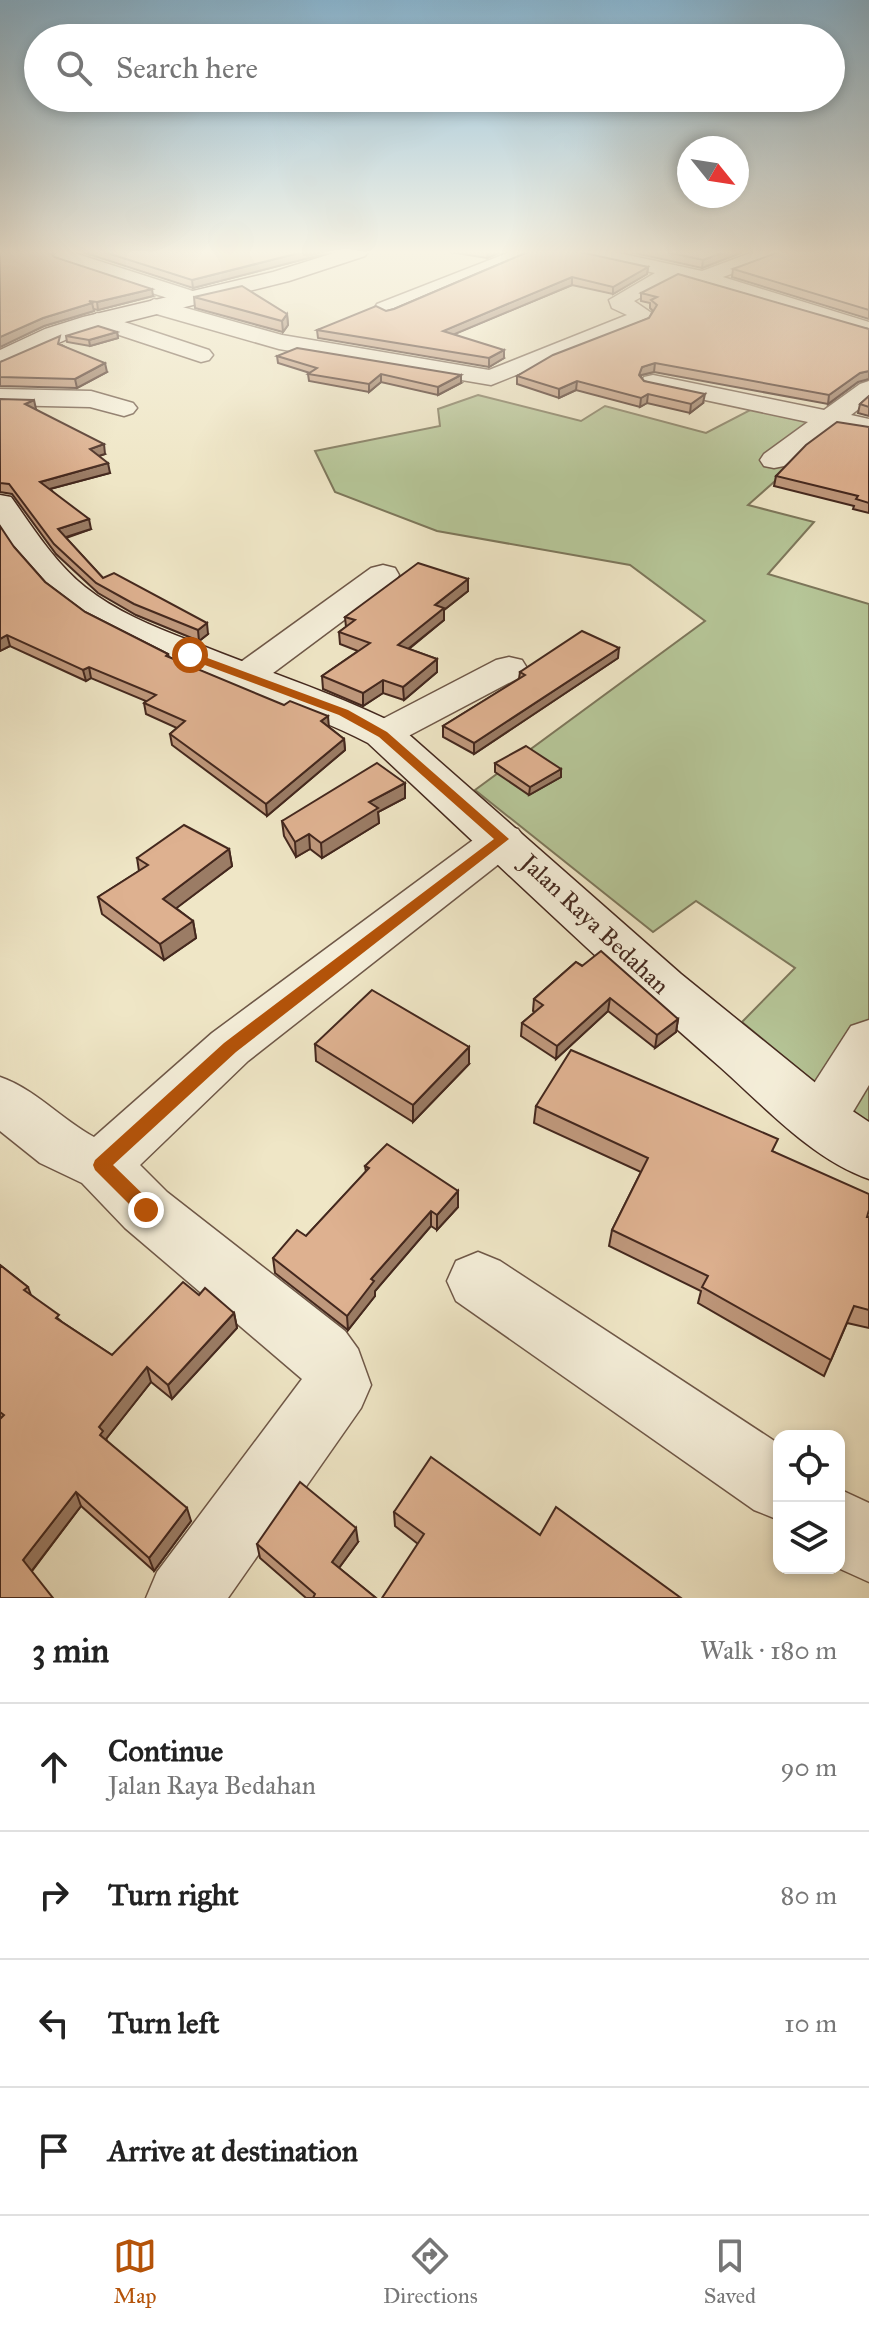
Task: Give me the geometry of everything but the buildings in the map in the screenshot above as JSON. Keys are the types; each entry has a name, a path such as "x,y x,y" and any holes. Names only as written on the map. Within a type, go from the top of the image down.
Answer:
{"street":[{"path":"0,361 44,337 77,327"},
{"path":"117,327 201,355"},
{"path":"225,327 279,342 491,378 618,327"},
{"path":"653,382 869,427"},
{"path":"774,460 826,418 869,389"},
{"path":"0,397 91,399 124,408"},
{"name":"Jalan Raya Bedahan","path":"5,521 70,593 97,612 129,629 244,677 344,713 383,734 503,839 663,988 819,1119 869,1154"},
{"path":"244,677 383,575"},
{"path":"383,734 509,668"},
{"path":"102,1165 230,1047 503,839"},
{"path":"819,1119 869,1040"},
{"path":"0,1099 63,1148 86,1161 102,1165 146,1210 312,1344 333,1364 337,1373 338,1385 183,1598"},
{"path":"478,1281 773,1481"},
{"path":"845,1529 869,1546"}],"green space":[{"path":"478,395 581,421 605,406 706,433 756,407 837,426 748,505 814,522 768,574 869,604 869,1127 742,1022 795,968 696,901 653,932 475,790 705,621 630,565 437,531 335,492 315,451 440,426 438,409"}],"route":[{"path":"146,1210 102,1165 230,1047 503,839 383,734 344,713 190,655"}]}
